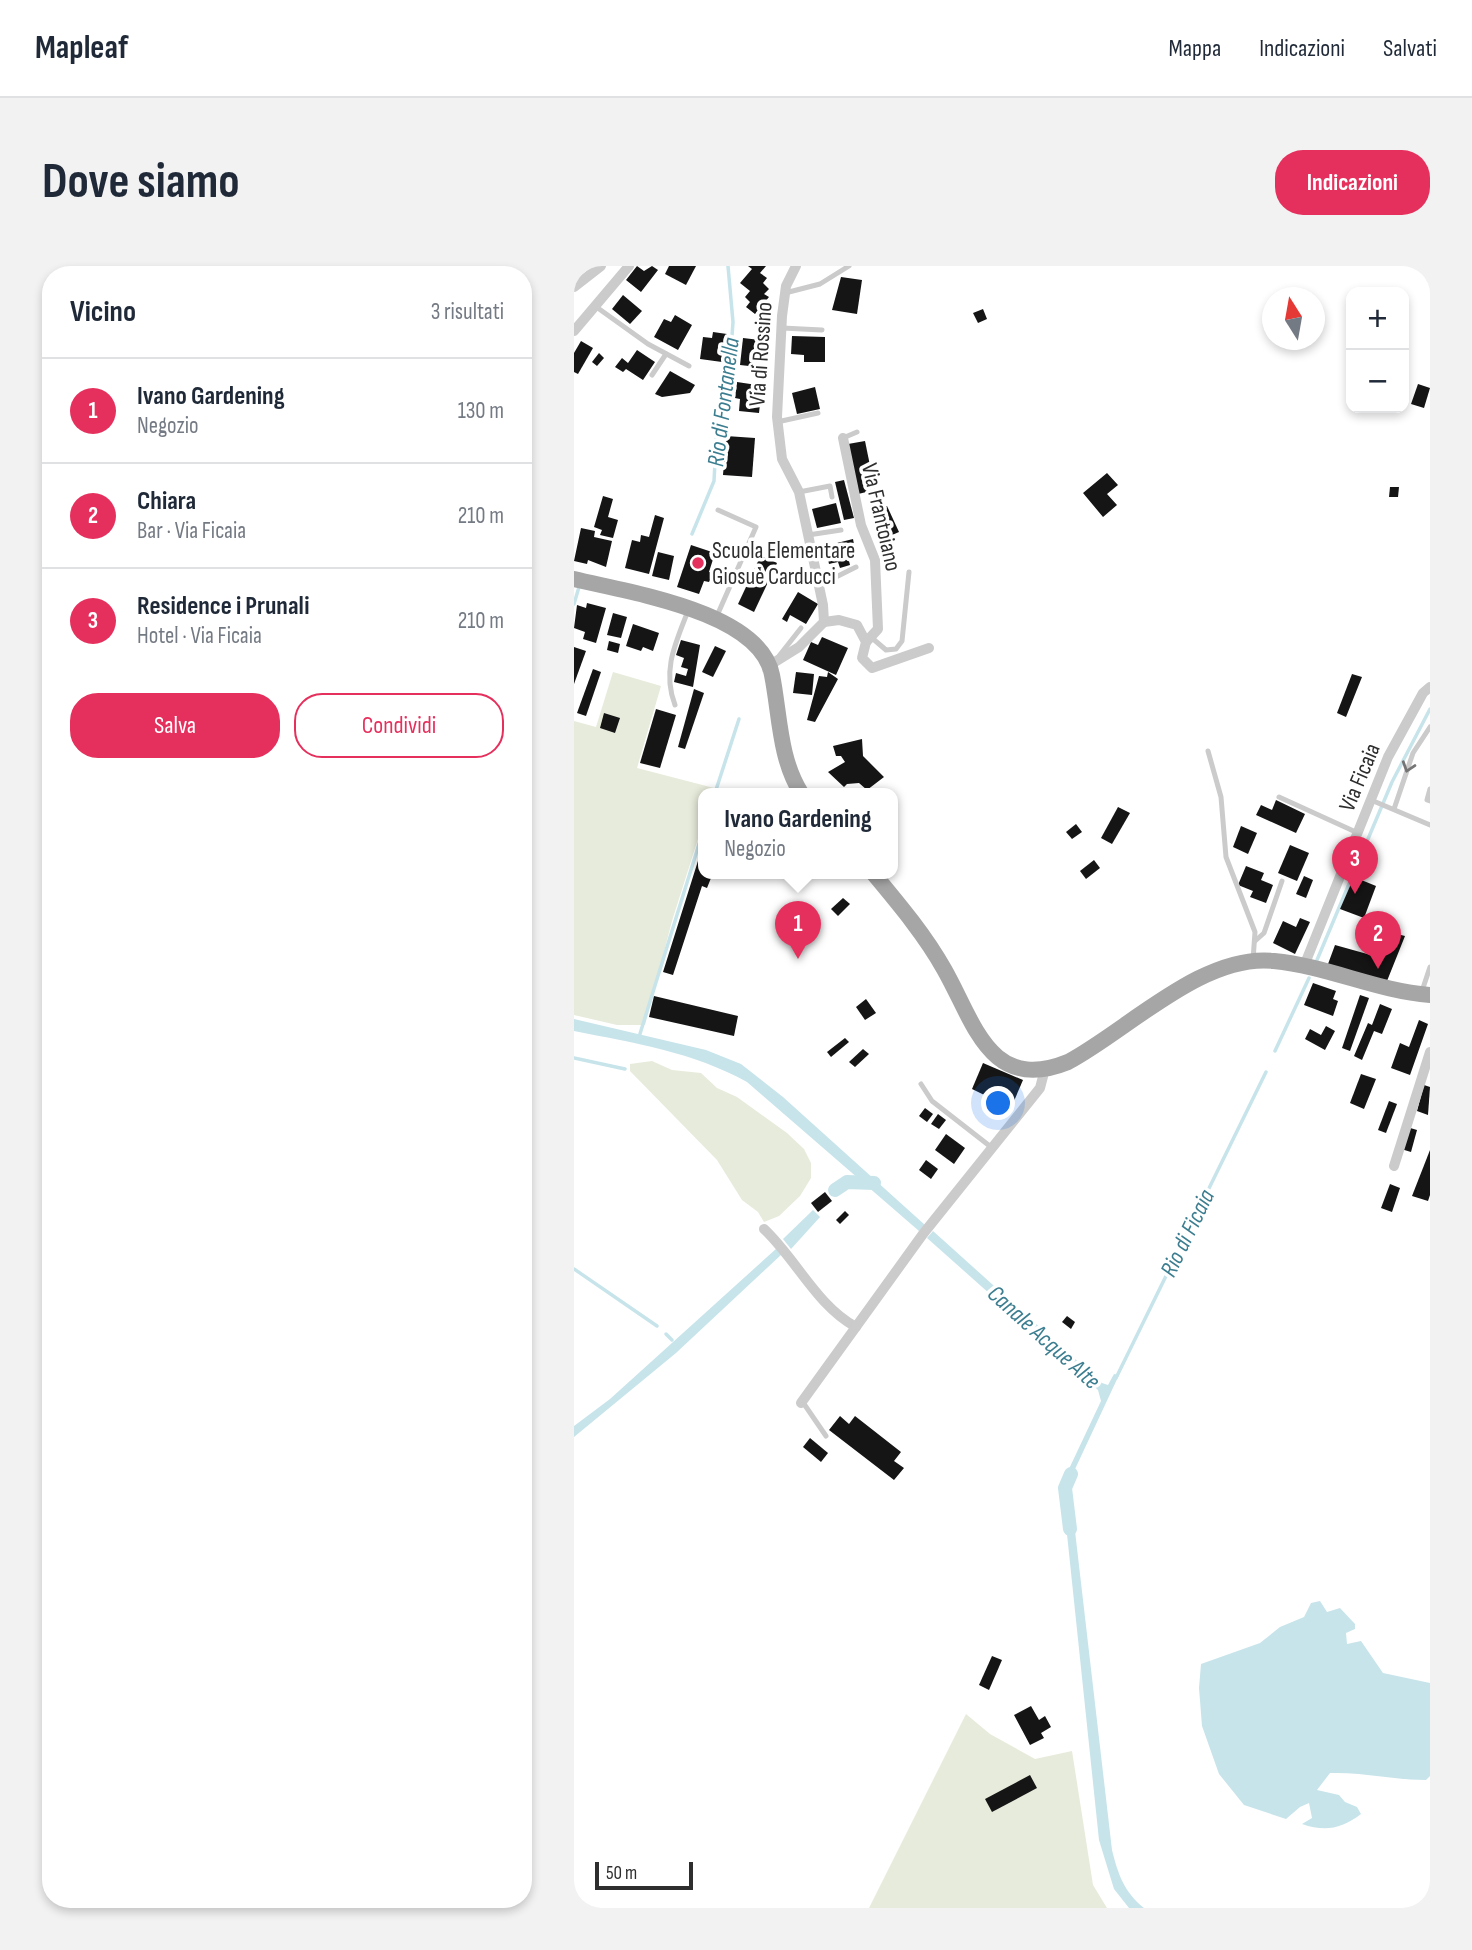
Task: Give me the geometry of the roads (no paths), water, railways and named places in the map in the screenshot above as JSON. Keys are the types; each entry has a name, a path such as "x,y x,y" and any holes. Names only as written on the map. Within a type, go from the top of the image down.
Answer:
{"main road":[{"path":"574,579 689,609 727,624 756,646 770,665 788,772 798,788"},
{"path":"877,879 943,967 978,1036 991,1054 1003,1063 1045,1069 1068,1062 1198,979 1220,968 1253,961 1304,966 1426,994"}],"street":[{"path":"574,287 601,266"},
{"path":"574,331 629,266"},
{"name":"Via di Rossino","path":"796,266 785,293 778,422 782,458 799,492 824,622"},
{"name":"Via Frantoiano","path":"843,438 860,524 875,560 878,629 869,640"},
{"path":"770,665 799,647 824,622 839,620 857,625 869,640 862,658 872,668 929,648"},
{"name":"Via Ficaia","path":"1304,966 1388,757 1423,693 1430,687"},
{"path":"1394,1166 1430,1052"},
{"path":"802,1402 926,1230 1040,1088 1045,1069"},
{"path":"764,1229 783,1247 793,1263 835,1311 856,1327"}],"lane":[{"path":"785,293 820,284 849,266"},
{"path":"595,306 666,354 689,366"},
{"path":"782,328 822,330"},
{"path":"652,375 666,354"},
{"path":"778,422 818,414"},
{"path":"843,438 857,432"},
{"path":"799,492 830,486 832,497"},
{"path":"716,620 756,527 718,510"},
{"path":"808,535 841,530"},
{"path":"817,578 838,576 856,567"},
{"path":"869,640 886,650 896,649 902,642 909,572"},
{"path":"675,705 668,686 669,669 689,609"},
{"path":"770,665 801,628"},
{"path":"1394,809 1413,753 1430,727"},
{"path":"1208,751 1221,797 1226,857 1255,932 1253,961"},
{"path":"1430,789 1427,800 1430,801"},
{"path":"1279,797 1358,833"},
{"path":"1371,800 1430,825"},
{"path":"1255,941 1264,933 1282,881"},
{"path":"1426,994 1430,967"},
{"path":"921,1084 932,1101 991,1148"},
{"path":"802,1402 826,1436"}],"water":[{"path":"574,1019 706,1050 741,1064 783,1097 925,1225 919,1231 747,1082 684,1056 641,1044 574,1031"},
{"path":"813,1210 820,1217 791,1249 783,1239"},
{"path":"933,1231 1102,1383 1108,1385 1114,1374 1119,1375 1062,1497 1068,1471 1101,1401 1098,1390 927,1238"},
{"path":"777,1248 782,1254 676,1353 574,1437 574,1426 610,1399"},
{"path":"1072,1505 1112,1850 1123,1882 1131,1896 1144,1908 1129,1908 1114,1889 1099,1840 1065,1515"},
{"path":"1320,1601 1327,1612 1340,1608 1355,1624 1355,1629 1346,1633 1347,1644 1361,1641 1383,1673 1430,1683 1430,1776 1426,1780 1414,1780 1330,1773 1317,1790 1339,1795 1345,1802 1357,1807 1361,1814 1333,1828 1302,1824 1312,1818 1309,1803 1286,1819 1244,1805 1219,1774 1202,1726 1199,1688 1201,1664 1260,1643 1280,1627 1304,1617 1311,1603"}],"waterway":[{"name":"Rio di Fontanella","path":"692,534 714,481 718,407 728,389 733,322 728,266"},
{"path":"574,604 579,587"},
{"name":"Rio di Ficaia","path":"1317,960 1392,782 1430,709"},
{"name":"Rio di Fontanella","path":"717,788 739,719"},
{"name":"Rio di Fontanella","path":"639,1037 698,847"},
{"name":"Rio di Ficaia","path":"1275,1051 1309,978"},
{"path":"574,1058 625,1069"},
{"name":"Rio di Ficaia","path":"1116,1378 1266,1072"},
{"path":"835,1190 847,1182 874,1183"},
{"path":"574,1269 657,1326"},
{"path":"666,1334 672,1340"},
{"name":"Canale Acque Alte","path":"1070,1529 1065,1488 1071,1474"}],"place":[{"name":"Scuola Elementare Giosuè Carducci","path":"698,563"},
{"name":"Residence i Prunali","path":"1355,894"},
{"name":"Ivano Gardening","path":"798,959"},
{"name":"Chiara","path":"1378,969"}]}
